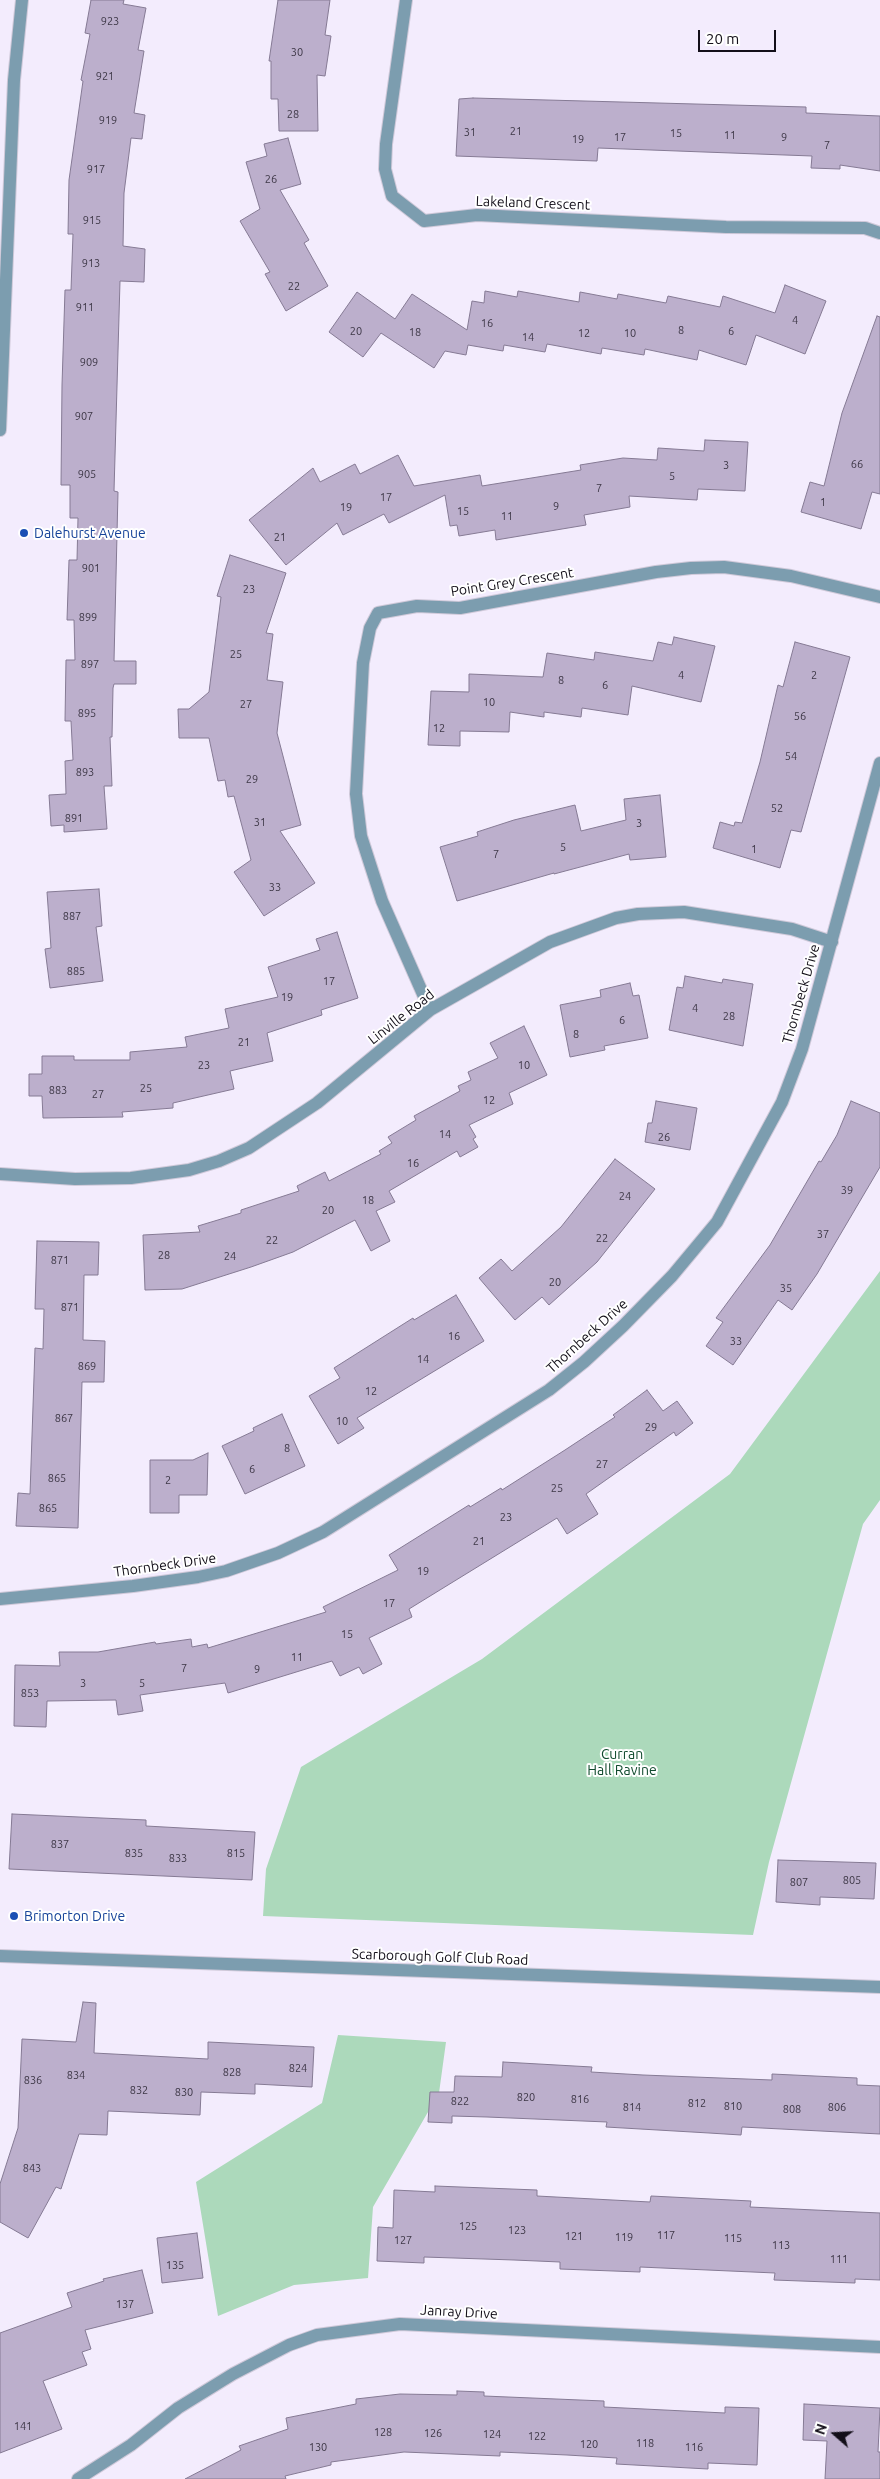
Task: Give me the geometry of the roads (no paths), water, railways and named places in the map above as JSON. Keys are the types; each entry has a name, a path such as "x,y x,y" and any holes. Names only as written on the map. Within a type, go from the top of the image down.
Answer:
{"street":[{"path":"0,430 14,90 22,0"},
{"name":"Lakeland Crescent","path":"406,0 386,144 385,169 392,196 424,221 476,215 726,226 866,228 880,233"},
{"name":"Point Grey Crescent","path":"430,1010 382,902 361,836 356,794 363,663 370,628 378,613 417,606 460,608 656,572 691,568 724,568 792,576 880,597"},
{"name":"Thornbeck Drive","path":"0,1599 133,1586 198,1577 226,1571 278,1553 323,1532 549,1390 623,1326 672,1276 717,1222 782,1102 802,1049 880,763"},
{"name":"Linville Road","path":"0,1174 66,1179 131,1178 189,1170 219,1162 249,1148 317,1103 430,1010 562,936 593,924 638,914 684,912 792,929 832,942"},
{"name":"Scarborough Golf Club Road","path":"0,1956 880,1986"},
{"name":"Janray Drive","path":"78,2479 131,2445 178,2408 232,2374 274,2352 318,2335 400,2324 880,2347"}],"place":[{"name":"Dalehurst Avenue","path":"24,533"},
{"name":"Brimorton Drive","path":"14,1916"}],"park label":[{"name":"Curran Hall Ravine","path":"622,1762"}]}
